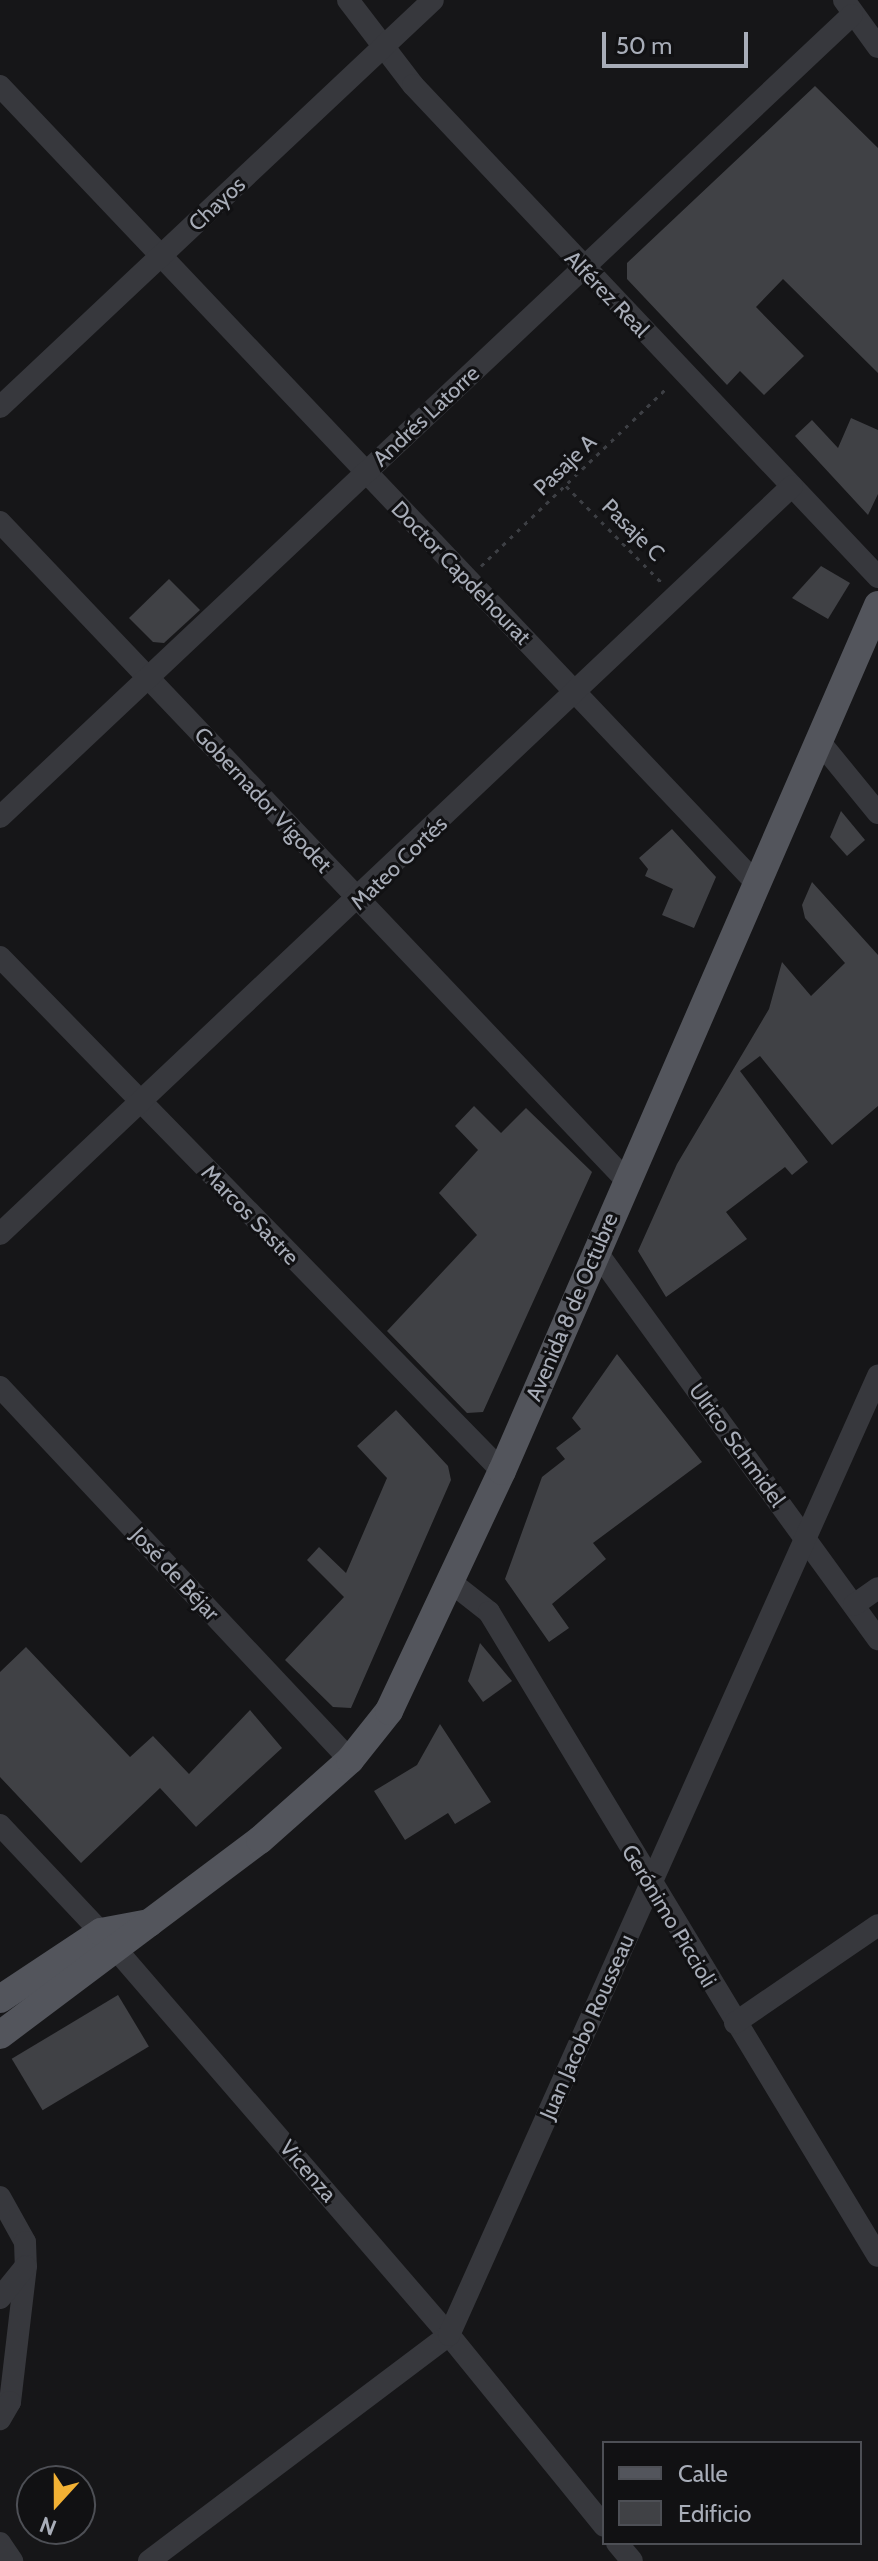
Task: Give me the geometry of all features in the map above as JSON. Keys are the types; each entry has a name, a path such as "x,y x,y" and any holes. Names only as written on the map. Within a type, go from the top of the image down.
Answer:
{"main road":[{"name":"Avenida 8 de Octubre","path":"0,1999 150,1923 260,1840 350,1760 389,1711 452,1583 502,1471 878,605"},
{"name":"Avenida 8 de Octubre","path":"0,2035 110,1942"}],"street":[{"name":"Alférez Real","path":"348,0 383,50 582,268 878,577"},
{"name":"Chayos","path":"0,407 433,0"},
{"path":"848,8 878,47"},
{"name":"Andrés Latorre","path":"0,817 582,268 848,8"},
{"name":"Doctor Capdehourat","path":"0,86 757,884"},
{"name":"Mateo Cortés","path":"0,1234 358,902 792,486"},
{"name":"Gobernador Vigodet","path":"0,522 358,902 626,1180"},
{"path":"819,741 878,813"},
{"name":"Marcos Sastre","path":"0,957 502,1471"},
{"name":"Ulrico Schmidel","path":"596,1251 878,1639"},
{"name":"Juan Jacobo Rousseau","path":"149,2561 449,2335 878,1376"},
{"name":"José de Béjar","path":"0,1387 350,1760"},
{"name":"Gerónimo Piccioli","path":"452,1583 489,1612 650,1886 877,2252"},
{"path":"854,1605 878,1588"},
{"name":"Vicenza","path":"0,1825 110,1942 449,2335 602,2524"},
{"path":"735,2023 878,1925"},
{"path":"0,2197 26,2266 10,2402 0,2419"},
{"path":"0,2298 26,2266"},
{"path":"0,2543 12,2561"},
{"path":"619,2545 632,2561"}],"path":[{"name":"Pasaje A","path":"467,579 683,372"},
{"name":"Pasaje C","path":"566,486 676,597"}],"building":[{"path":"815,86 878,148 878,373 783,279 756,307 804,356 764,395 740,371 727,385 627,279 627,263"},
{"path":"851,418 878,430 878,494 868,515 795,436 812,420 838,448"},
{"path":"821,566 850,583 828,619 792,598"},
{"path":"169,579 200,610 164,643 153,642 129,618"},
{"path":"841,811 865,840 847,856 830,837"},
{"path":"672,829 716,877 694,928 662,915 673,889 645,876 648,869 639,858"},
{"path":"812,882 878,955 878,1106 832,1145 760,1056 740,1071 808,1162 792,1175 785,1167 726,1212 747,1239 666,1297 638,1251 677,1164 769,1009 782,962 811,996 845,963 805,918 802,905"},
{"path":"474,1106 501,1133 526,1108 592,1172 483,1412 467,1413 387,1331 477,1235 439,1193 478,1150 455,1126"},
{"path":"617,1354 702,1462 593,1543 606,1559 552,1604 569,1628 549,1642 505,1579 542,1477 565,1459 556,1448 581,1429 572,1418"},
{"path":"396,1410 448,1466 451,1480 351,1708 333,1707 285,1660 344,1597 307,1560 319,1547 346,1573 387,1478 357,1446"},
{"path":"480,1643 512,1681 483,1702 468,1681"},
{"path":"26,1647 130,1757 153,1736 189,1774 250,1710 282,1748 196,1827 160,1788 81,1863 0,1777 0,1672"},
{"path":"440,1724 491,1802 455,1824 448,1813 405,1840 374,1791 417,1765"},
{"path":"118,1995 149,2046 43,2110 12,2059"}]}
